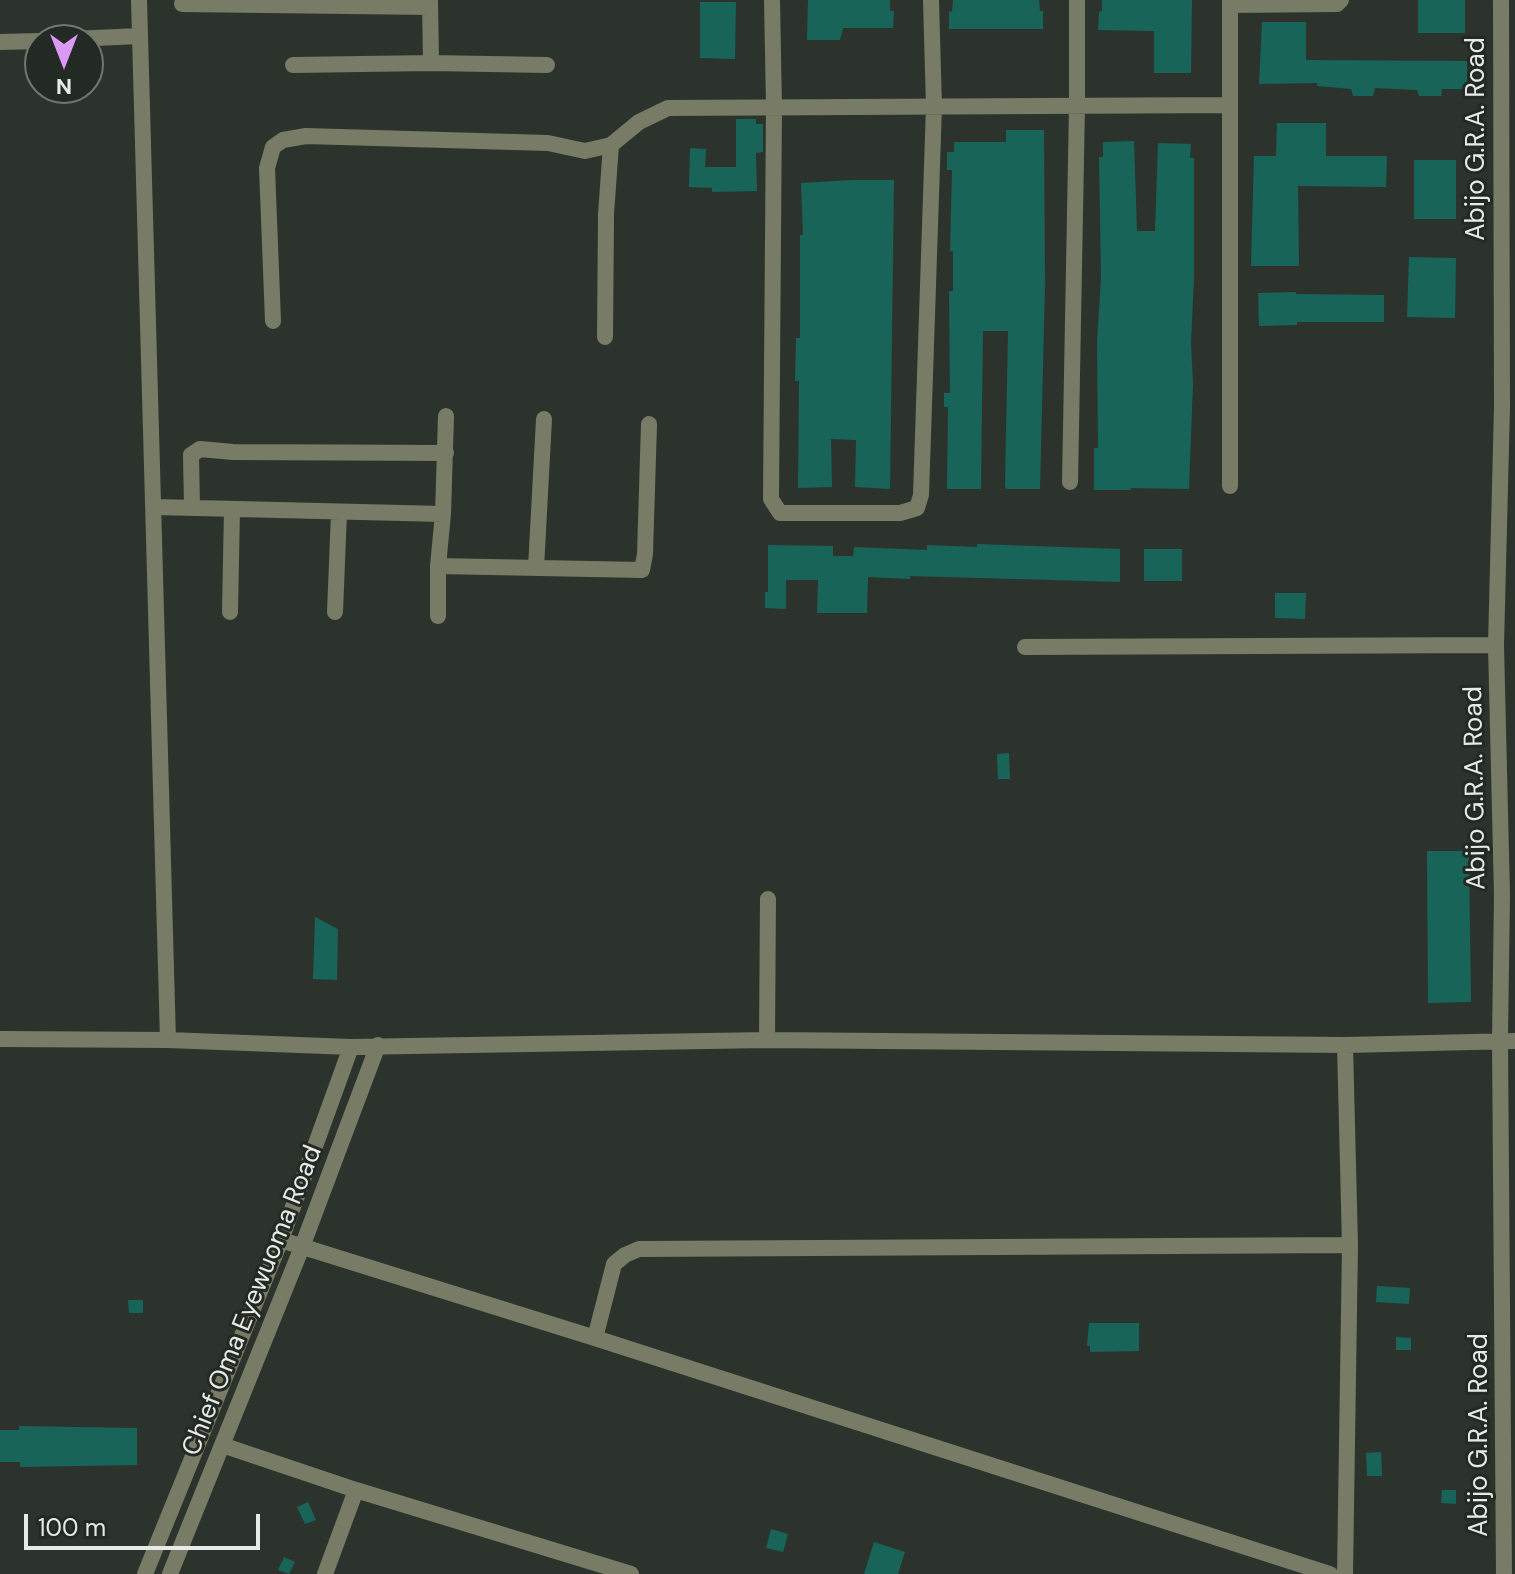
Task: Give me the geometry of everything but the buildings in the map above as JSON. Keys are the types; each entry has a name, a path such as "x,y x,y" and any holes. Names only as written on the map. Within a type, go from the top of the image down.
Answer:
{"street":[{"path":"139,0 168,1040"},
{"path":"772,0 771,499 780,513 900,513 917,508 921,495 934,106 931,0"},
{"path":"1070,482 1077,0"},
{"path":"1230,486 1230,2 1337,4 1341,0"},
{"name":"Abijo G.R.A. Road","path":"1501,0 1502,407 1496,645 1507,1040 1504,1574"},
{"path":"182,4 430,4 431,63"},
{"path":"104,38 139,36"},
{"path":"0,42 24,41"},
{"path":"293,65 547,65"},
{"path":"273,321 267,168 273,147 283,140 306,136 548,143 585,151 611,145 639,122 668,108 1230,105"},
{"path":"605,337 606,214 611,145"},
{"path":"438,616 446,416"},
{"path":"536,568 544,419"},
{"path":"438,566 642,570 649,424"},
{"path":"192,507 191,455 200,449 233,452 446,453"},
{"path":"155,507 443,514"},
{"path":"230,612 232,509"},
{"path":"335,612 339,513"},
{"path":"1025,647 1496,645"},
{"path":"767,1040 768,899"},
{"path":"0,1039 168,1040 351,1047 767,1040 1345,1045 1507,1040"},
{"name":"Chief Oma Eyewuoma Road","path":"170,1574 302,1247 378,1045"},
{"path":"1345,1045 1350,1245 1345,1574"},
{"name":"Chief Oma Eyewuoma Road","path":"145,1574 281,1240 351,1047"},
{"path":"281,1240 1330,1574"},
{"path":"595,1338 614,1264 639,1249 1350,1245"},
{"path":"222,1445 356,1490 631,1574"},
{"path":"325,1574 356,1490"}]}
